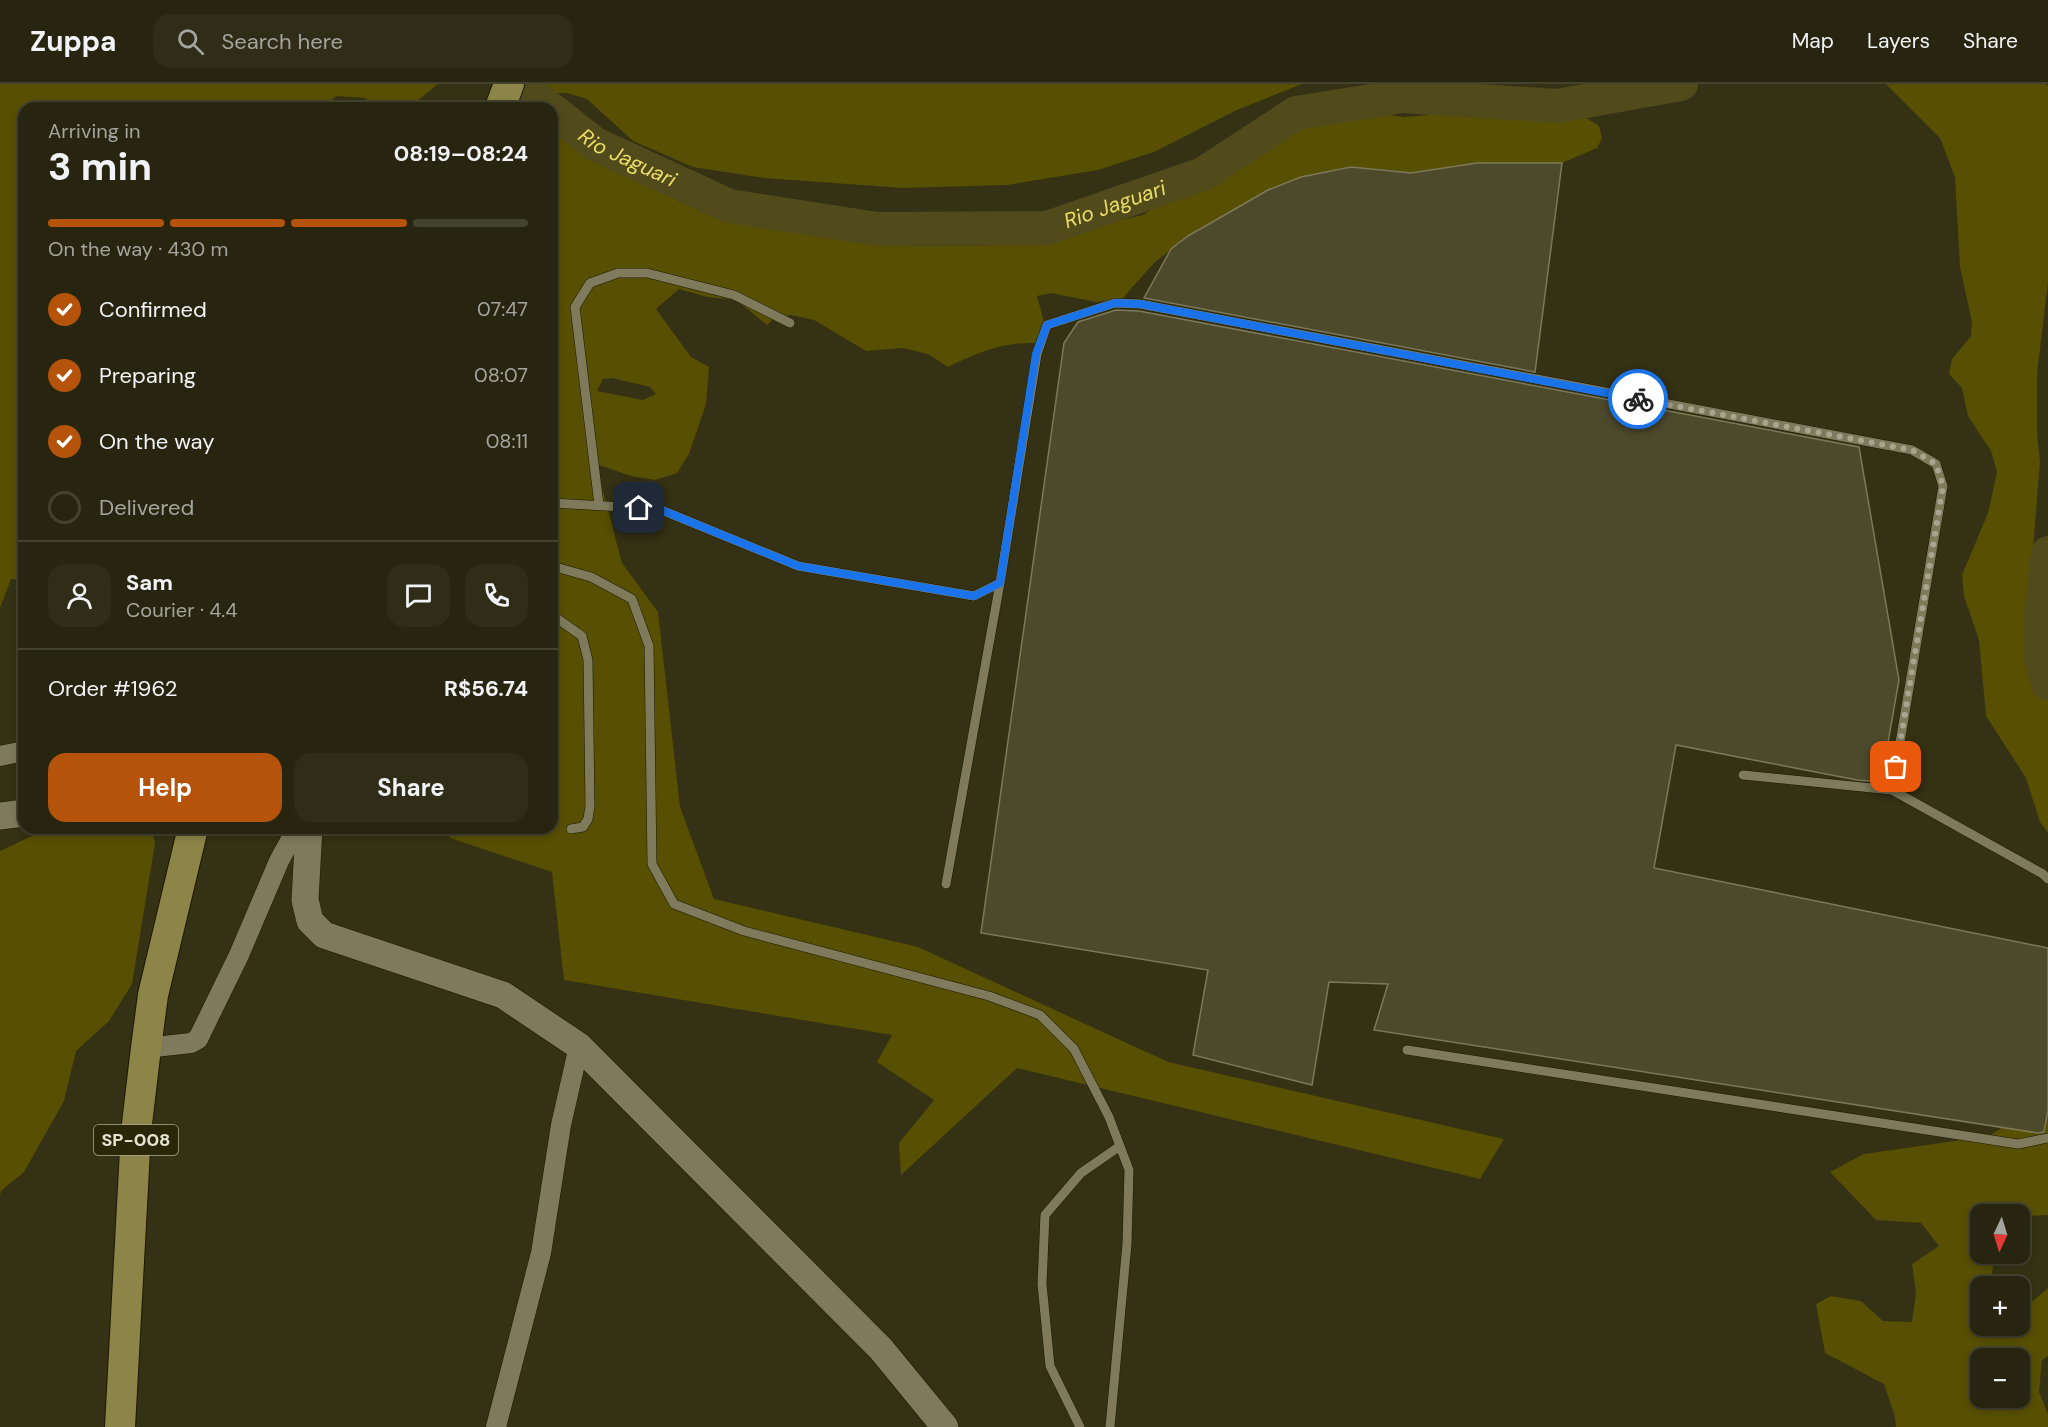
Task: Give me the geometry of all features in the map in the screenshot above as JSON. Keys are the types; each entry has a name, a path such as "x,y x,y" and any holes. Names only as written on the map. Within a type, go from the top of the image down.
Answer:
{"main road":[{"path":"502,102 510,84"},
{"name":"SP-008","path":"120,1427 136,1132 146,1048 153,995 192,834"}],"street":[{"path":"0,756 18,752"},
{"path":"0,816 18,814"},
{"path":"146,1048 198,1039 239,955 279,861 294,834"},
{"path":"309,834 305,900 310,921 324,935 502,994 579,1046 881,1349 945,1427"},
{"path":"496,1427 541,1253 561,1125 579,1046"}],"lane":[{"path":"598,505 575,307 590,284 618,273 647,273 734,295 790,323"},
{"path":"946,884 1000,583 1036,354 1047,325 1115,303 1140,304 1912,450 1936,464 1943,486 1892,790"},
{"path":"558,502 659,509 798,566 974,596 1000,583"},
{"path":"558,568 591,577 632,599 649,646 652,864 674,904 744,931 989,996 1040,1015 1074,1048 1108,1117 1129,1170 1127,1245 1110,1427"},
{"path":"558,619 582,636 588,660 590,806 584,827 571,830"},
{"path":"1743,775 1892,790 2043,874 2048,879"},
{"path":"1407,1050 2018,1144 2048,1138"},
{"path":"1080,1427 1050,1366 1042,1284 1045,1215 1081,1173 1120,1146"}],"shaded area":[{"path":"0,84 438,84 416,102 371,102 365,98 336,96 330,102 18,102 18,580 11,579 0,608"},
{"path":"524,84 1302,84 1237,110 1154,152 1098,170 1007,185 902,188 764,178 693,167 633,141 587,99 567,93 550,93 546,102 515,102"},
{"path":"1886,84 2046,84 2048,86 2048,282 2037,374 2037,433 2040,462 2028,612 2029,641 2043,669 2048,689 2048,833 2040,822 2026,778 1986,716 1979,640 1964,596 1962,575 1988,513 1997,472 1991,451 1968,416 1962,388 1949,374 1952,359 1971,336 1972,322 1960,267 1955,177 1940,138"},
{"path":"1311,105 1404,117 1549,105 1579,113 1599,126 1602,138 1597,148 1562,163 1477,163 1411,173 1351,167 1301,177 1268,190 1188,236 1154,263 1122,299 1096,302 1051,293 1037,296 1046,329 1035,343 1012,344 990,349 948,367 928,354 903,348 866,351 814,320 791,315 774,318 767,325 736,300 707,297 679,289 656,309 691,357 709,367 706,404 689,454 677,473 655,480 631,476 596,464 622,563 658,612 680,807 714,899 918,947 1168,1062 1504,1139 1480,1179 1017,1068 901,1175 899,1143 934,1100 877,1062 892,1035 564,980 552,872 450,838 448,834 558,834 558,698 560,689 558,122 579,150 700,206 734,216 804,225 848,237 913,246 1010,245 1143,215 1244,142 1294,111","holes":["612,378 650,387 656,394 643,400 597,391 603,379"]},
{"path":"36,834 153,834 155,843 132,984 109,1021 76,1051 64,1101 24,1172 1,1191 0,1196 0,851"},
{"path":"2048,1077 2048,1215 2030,1216 2030,1204 1970,1204 1970,1264 1994,1264 1992,1276 1970,1276 1970,1336 2030,1336 2030,1304 2048,1288 2048,1356 2042,1360 2039,1392 2048,1414 2048,1427 1896,1427 1884,1384 1825,1353 1816,1304 1831,1296 1861,1301 1883,1321 1912,1322 1916,1293 1912,1264 1939,1246 1921,1223 1876,1220 1830,1172 1864,1154 1989,1136 2028,1111"}],"building":[{"path":"1477,163 1562,163 1535,372 1144,298 1171,249 1188,236 1268,190 1301,177 1351,167 1411,173"},
{"path":"1116,310 1139,311 1859,447 1899,680 1881,782 1857,780 1676,745 1654,868 2048,948 2048,1110 2044,1132 2038,1133 1374,1030 1388,984 1329,982 1312,1085 1193,1055 1208,970 981,933 1064,343 1078,322"}],"waterway":[{"name":"Rio Jaguari","path":"519,84 542,102"},
{"name":"Rio Jaguari","path":"558,115 595,144 729,206 877,229 1047,228 1203,174 1296,113 1403,96 1557,106 1681,84"},
{"name":"Rio Jaguari","path":"2048,553 2041,612 2041,659 2048,683"}],"way so far":[{"path":"1638,399 1912,450 1936,464 1943,486 1896,767"}],"route":[{"path":"639,508 659,509 798,566 974,596 1000,583 1036,354 1047,325 1115,303 1140,304 1638,399"}]}
